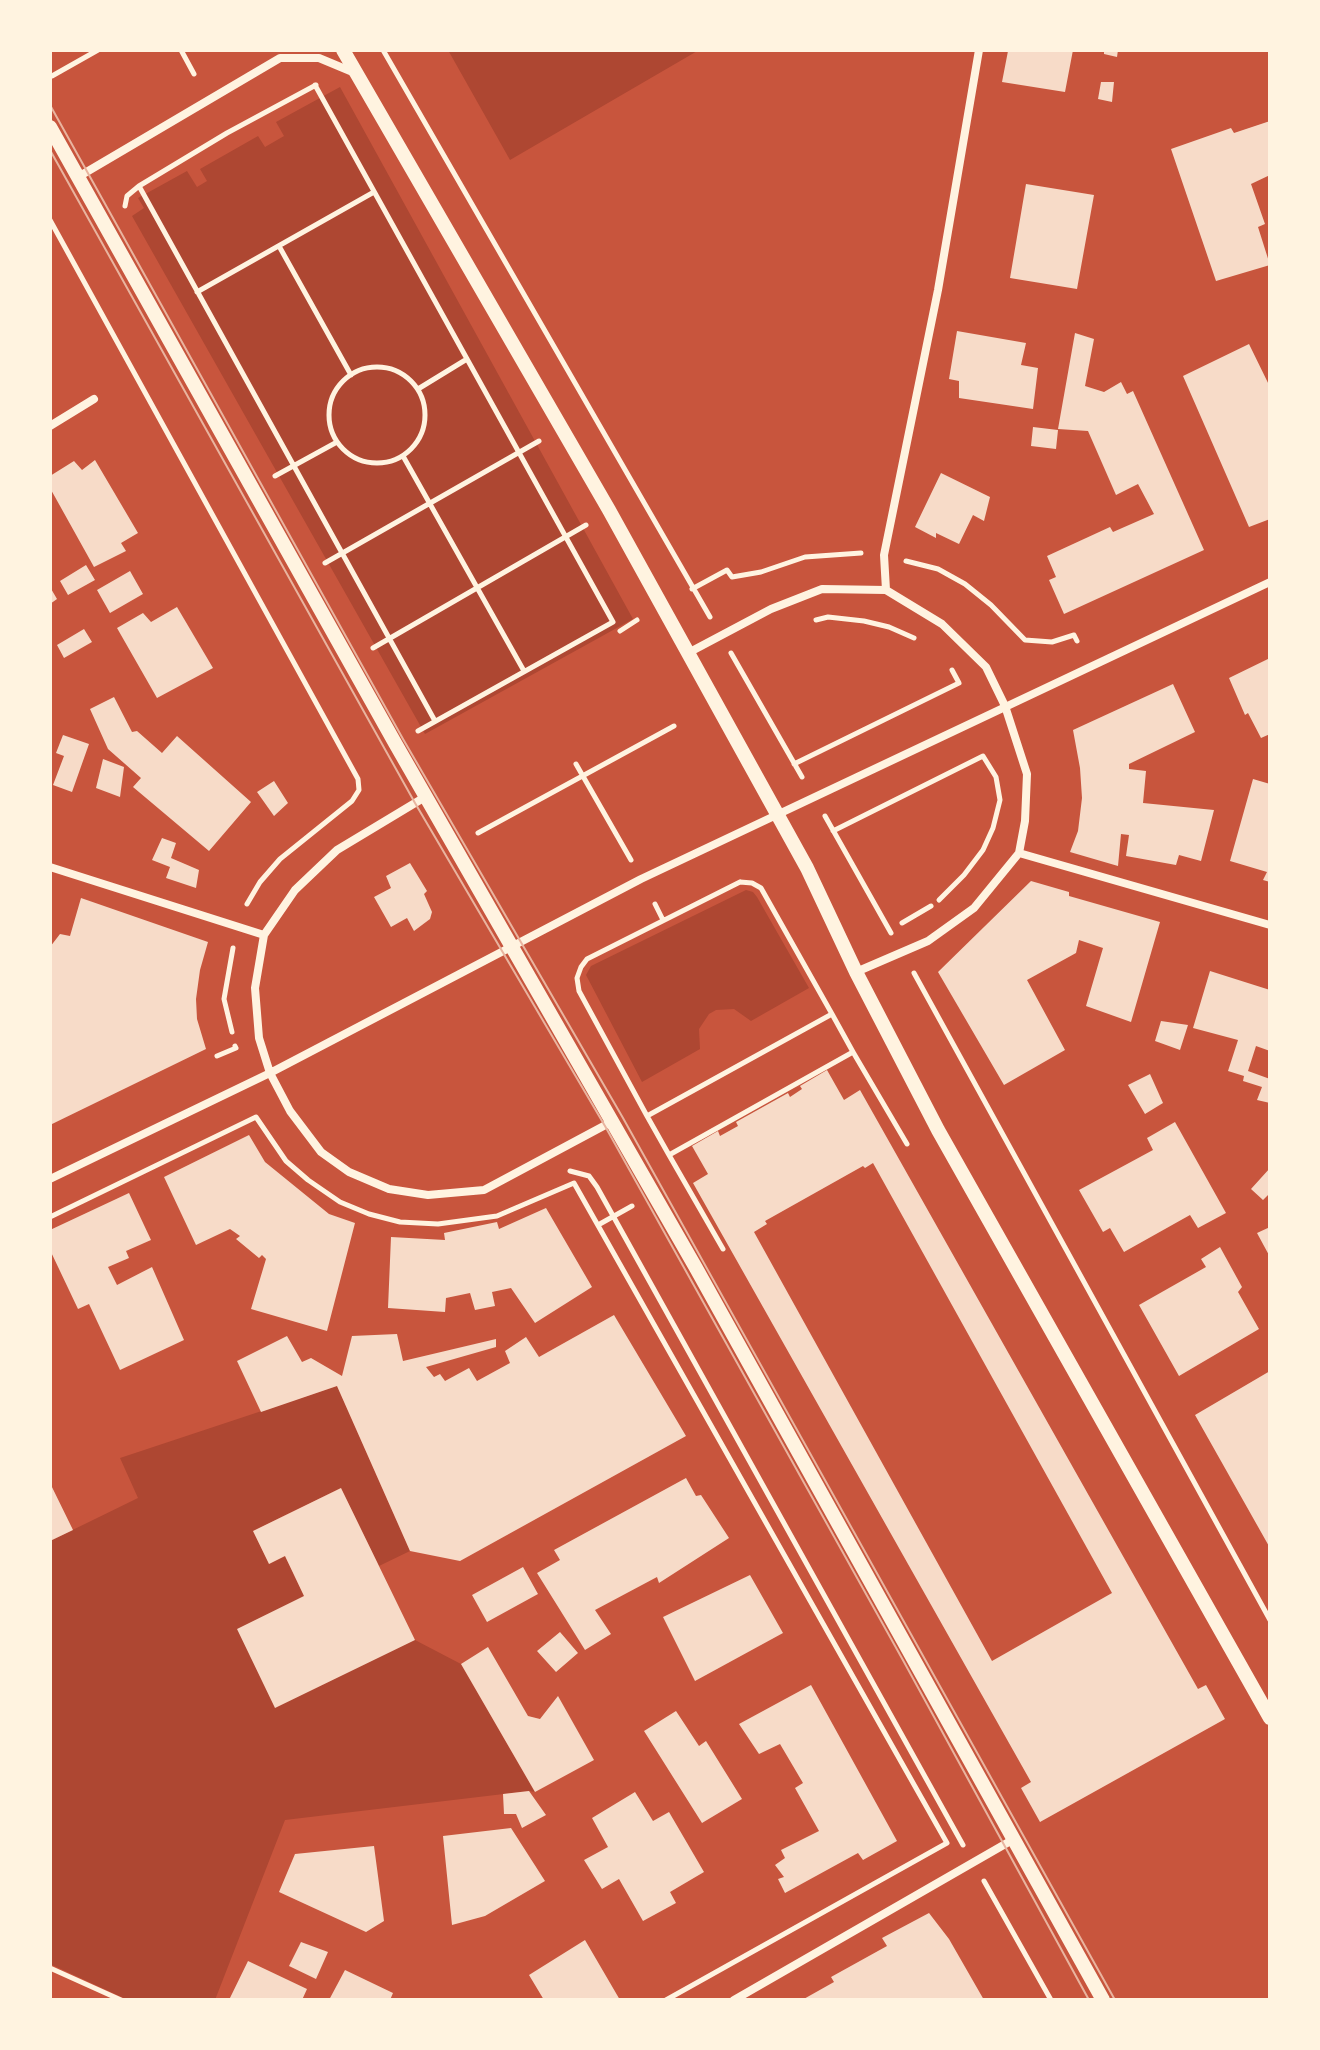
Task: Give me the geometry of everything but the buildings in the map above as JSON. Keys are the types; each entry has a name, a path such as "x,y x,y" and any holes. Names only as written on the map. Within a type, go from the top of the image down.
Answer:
{"street":[{"path":"343,50 609,510 807,868 856,972 946,1144 1270,1718"},
{"path":"886,590 884,555 938,290 979,50"},
{"path":"78,177 283,54 319,58 356,74"},
{"path":"50,127 425,797 613,1121 1103,2000"},
{"path":"50,426 94,399"},
{"path":"50,1179 270,1073 641,879 1270,582"},
{"path":"688,653 771,609 822,589 886,590 942,624 986,667 1005,706 1027,774 1025,821 1019,853 974,908 928,941 856,972"},
{"path":"425,797 337,850 295,890 264,935 255,988 259,1038 270,1073 290,1111 321,1152 349,1172 389,1189 428,1195 484,1190 613,1121"},
{"path":"1019,853 1270,925"},
{"path":"50,867 264,935"},
{"path":"734,2000 1014,1839"}],"path":[{"path":"52,76 97,50"},
{"path":"181,50 194,74"},
{"path":"383,50 694,588"},
{"path":"124,211 127,196 139,186 315,85 327,84"},
{"path":"315,85 613,622 418,731"},
{"path":"139,186 435,721"},
{"path":"197,292 374,192"},
{"path":"50,220 358,779 359,790 352,801 301,839 280,859 260,882 245,908"},
{"path":"279,246 351,375"},
{"path":"418,389 467,359"},
{"path":"369,367 387,368 405,375 418,389 425,407 425,425 417,443 403,456 386,463 367,463 350,455 337,442 330,424 330,405 337,388 351,375 369,367"},
{"path":"324,563 539,441"},
{"path":"275,476 337,442"},
{"path":"403,456 524,671"},
{"path":"372,648 609,510"},
{"path":"683,596 727,570 732,577 761,572 805,557 866,553"},
{"path":"898,559 938,569 965,584 1025,640 1052,642 1074,635 1077,641"},
{"path":"813,621 828,617 864,621 889,627 925,643"},
{"path":"732,656 742,651"},
{"path":"794,764 959,683 949,664"},
{"path":"478,833 674,726"},
{"path":"833,831 983,756 996,777 1000,800 983,850 939,901 890,930"},
{"path":"576,764 633,863"},
{"path":"723,1249 579,991 577,978 587,959 740,882 761,888 907,1144"},
{"path":"655,904 663,920"},
{"path":"217,1056 236,1048 224,999 231,954"},
{"path":"647,1116 832,1014"},
{"path":"942,1024 1270,1620"},
{"path":"669,1155 853,1052"},
{"path":"50,1217 256,1117 286,1161 308,1180 340,1202 400,1222 438,1224 497,1216 574,1183 947,1843 666,2000"},
{"path":"268,1122 276,1131"},
{"path":"558,1175 569,1171 589,1176 958,1836"},
{"path":"598,1225 635,1204"},
{"path":"982,1877 1051,2000"},
{"path":"50,1968 121,2000"}],"shaded area":[{"path":"448,50 699,50 510,160"},
{"path":"340,87 633,619 425,734 132,216 144,208 138,198 187,171 197,187 207,181 200,169 258,136 265,147 284,136 276,122"},
{"path":"746,890 757,897 809,988 751,1021 734,1009 716,1010 709,1014 699,1029 700,1049 642,1082 586,975 591,966"},
{"path":"337,1386 410,1551 379,1566 341,1488 253,1531 269,1564 285,1556 304,1596 415,1640 461,1664 535,1792 285,1820 215,2000 128,2000 50,1964 50,1541 138,1498 120,1458"}],"tram line":[{"path":"50,105 403,739 623,1118 1115,2000"},
{"path":"50,150 415,803 605,1126 1089,2000"}]}
